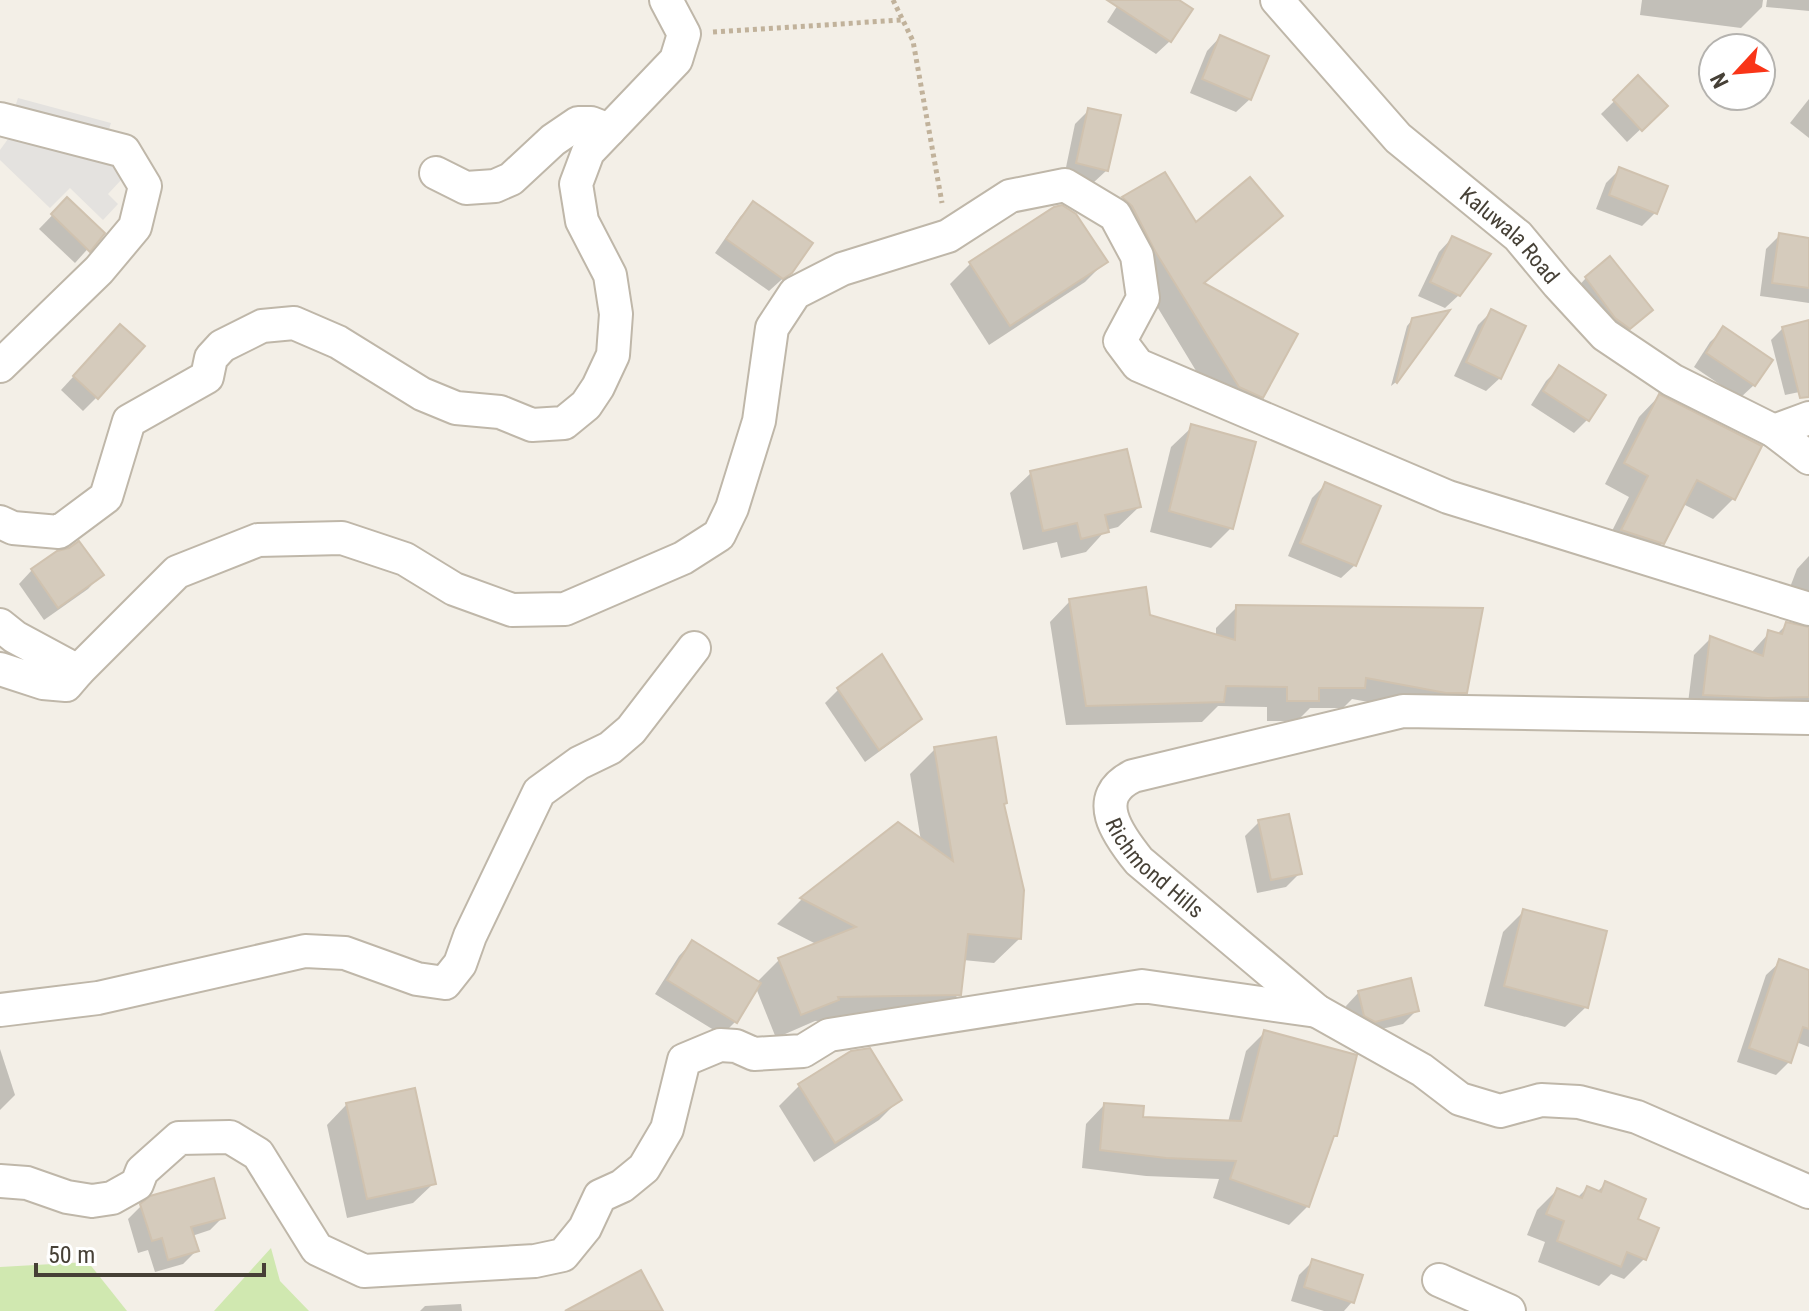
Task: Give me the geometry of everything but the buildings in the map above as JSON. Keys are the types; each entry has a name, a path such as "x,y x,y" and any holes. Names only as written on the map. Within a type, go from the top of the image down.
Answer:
{"street":[{"path":"0,522 13,528 59,532 106,497 129,421 207,377 211,358 222,346 262,326 294,323 338,342 422,394 456,408 500,412 532,425 564,423 592,396 613,355 616,314 610,275 582,221 576,184 588,152 676,60 684,34 666,0"},
{"name":"Kaluwala Road","path":"1277,0 1398,138 1518,236 1605,335 1672,380 1774,431"},
{"path":"0,119 124,151 145,186 135,227 99,270 0,366"},
{"path":"436,173 466,188 495,186 511,179 553,140 578,123 591,123 609,130"},
{"path":"0,669 43,683 66,685 177,572 258,540 342,538 405,559 454,589 512,610 565,609 683,558 719,535 732,508 759,421 772,328 795,293 842,269 948,236 1010,196 1065,185 1115,215 1137,256 1143,298 1120,341 1138,365 1448,497 1809,609"},
{"path":"1774,431 1809,418"},
{"path":"1774,431 1809,458"},
{"path":"0,625 15,637 78,671"},
{"path":"0,1010 98,998 305,951 345,953 417,979 445,983 460,964 470,936 539,792 579,763 610,748 631,730 694,648"},
{"name":"Richmond Hills","path":"1809,718 1403,711 1133,776 1121,782 1111,794 1111,815 1120,837 1139,861 1317,1011 1422,1070 1460,1099 1500,1111 1541,1100 1579,1102 1637,1117 1809,1192"},
{"path":"0,1181 27,1183 67,1197 92,1201 112,1198 137,1184 142,1171 179,1138 230,1137 258,1154 317,1249 364,1271 535,1261 563,1255 585,1228 600,1196 622,1186 644,1168 667,1129 684,1060 720,1045 736,1046 754,1054 803,1051 829,1035 1142,986 1317,1011"},
{"path":"1439,1280 1509,1311"}],"path":[{"path":"893,0 913,41 948,236"},
{"path":"684,34 903,20"}],"green space":[{"path":"271,1248 280,1281 309,1311 214,1311"},
{"path":"88,1262 127,1311 0,1311 0,1267"}],"shaded area":[{"path":"18,98 111,123 107,135 14,110"},
{"path":"8,139 114,160 121,180 108,194 118,204 103,220 70,188 50,208 0,160 0,150"}]}
